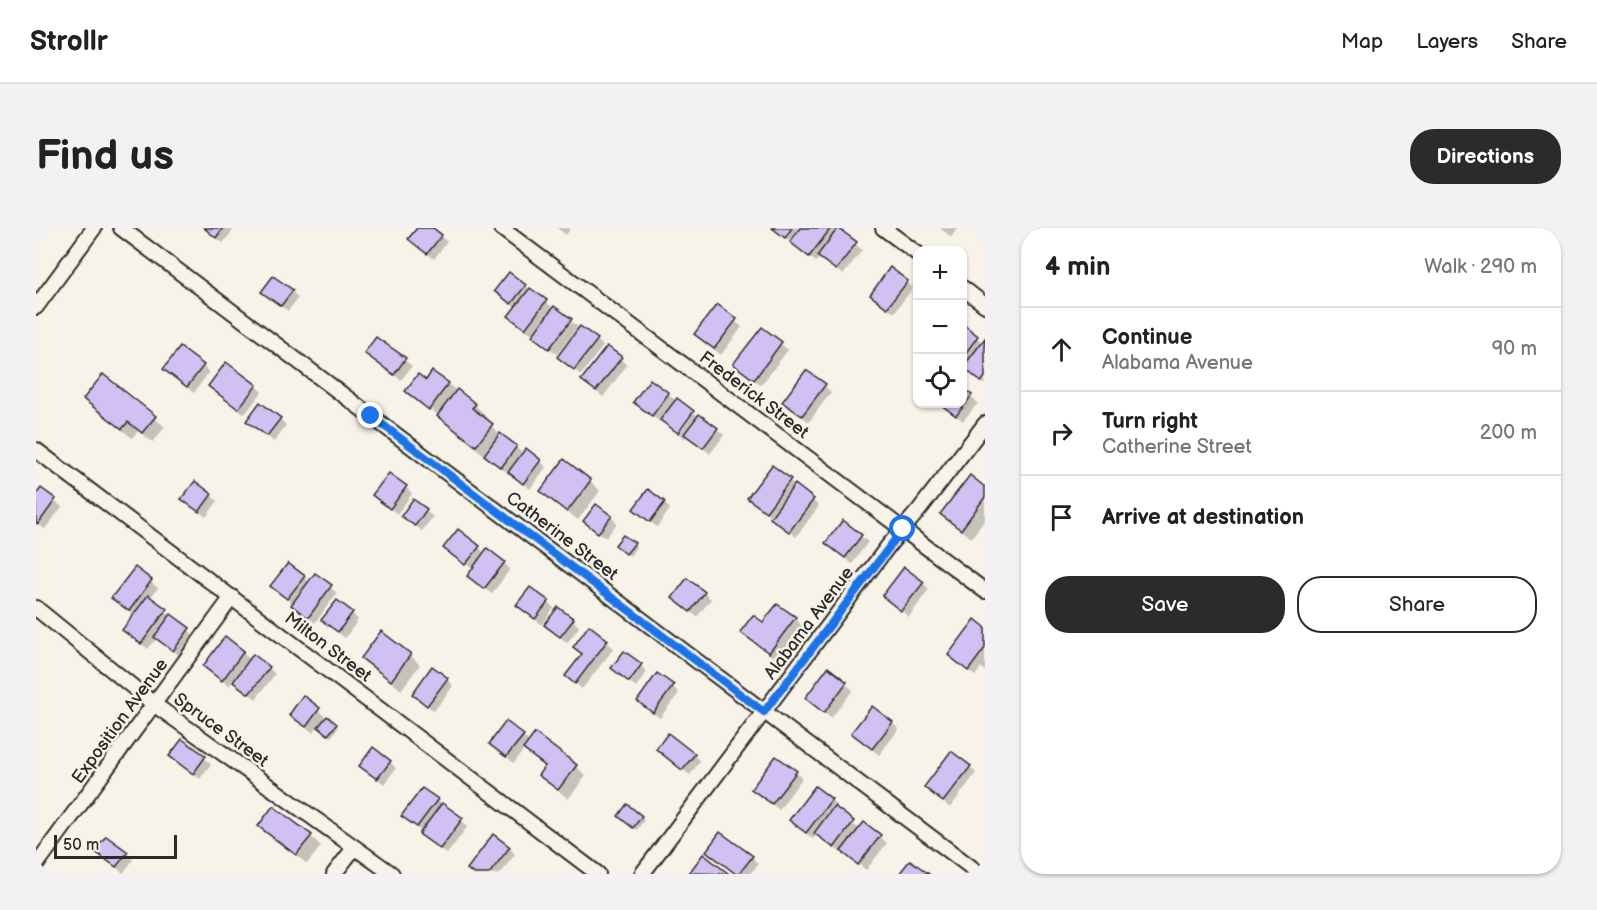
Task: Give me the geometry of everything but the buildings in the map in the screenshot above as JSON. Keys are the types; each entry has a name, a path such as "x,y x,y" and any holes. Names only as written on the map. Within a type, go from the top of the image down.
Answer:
{"street":[{"path":"36,307 94,228"},
{"name":"Catherine Street","path":"121,228 980,874"},
{"name":"Frederick Street","path":"503,228 985,591"},
{"path":"883,228 913,250"},
{"path":"967,291 985,305"},
{"name":"Alabama Avenue","path":"642,874 985,424"},
{"name":"Milton Street","path":"36,450 598,874"},
{"name":"Exposition Avenue","path":"36,865 232,597"},
{"name":"Spruce Street","path":"36,608 154,705 392,874"},
{"path":"334,874 354,848"}],"route":[{"path":"371,416 764,712 903,529"}]}
